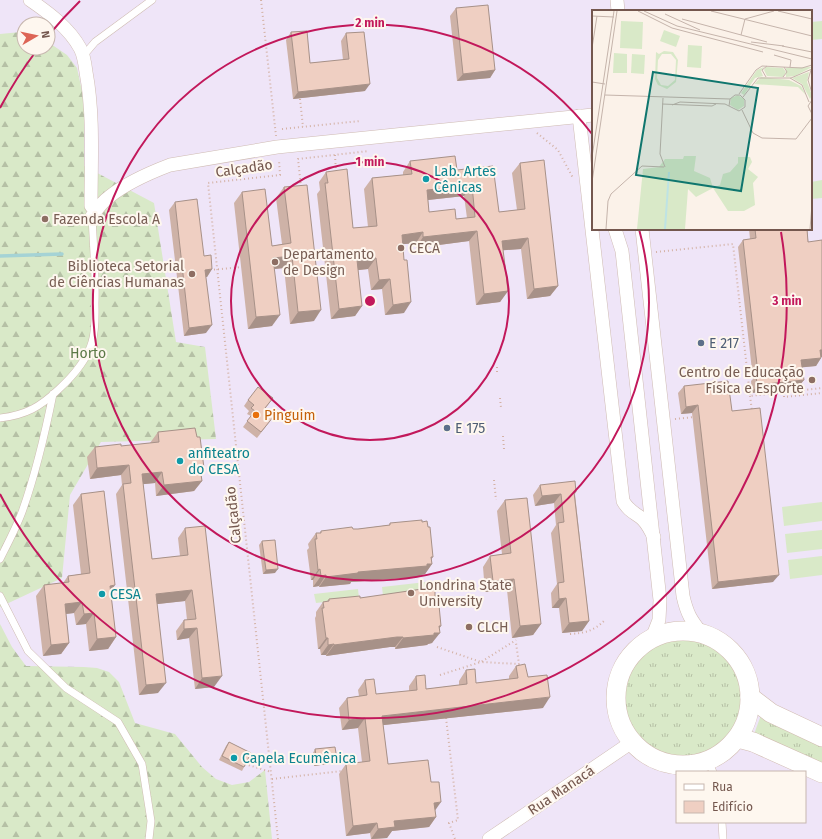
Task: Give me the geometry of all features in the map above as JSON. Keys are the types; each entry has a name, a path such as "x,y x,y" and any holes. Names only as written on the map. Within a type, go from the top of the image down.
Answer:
{"street":[{"path":"30,0 50,13 72,35 82,52 90,101 92,211"},
{"path":"617,0 618,10"},
{"path":"92,211 122,188 156,170 170,165 277,147 592,115"},
{"path":"579,116 590,195 592,226"},
{"path":"592,230 623,502 626,507 647,524 654,537"},
{"path":"615,230 622,251 660,600 659,620 652,638"},
{"path":"642,230 683,596 690,619 702,634"},
{"path":"684,631 702,634 719,642 734,654 744,670 750,689 750,708 744,727 738,738 718,756 710,766 701,764 682,766 663,763 646,754 632,742 621,723 617,701 619,679 629,660 652,638 663,634 684,631"},
{"path":"750,697 771,713 822,737"},
{"path":"738,738 753,742 822,773"},
{"name":"Rua Manacá","path":"489,839 632,742"}],"lane":[{"path":"82,52 152,0"},
{"path":"0,418 24,413 37,407 53,394 67,381 83,361 92,343 96,292 92,211"},
{"path":"0,559 21,513 34,477 53,394"},
{"path":"0,596 28,650 66,688 118,722 142,764 151,822 149,839"},
{"path":"722,823 723,839"}],"path":[{"name":"Calçadão","path":"261,0 276,141"},
{"path":"300,99 303,127"},
{"path":"282,129 360,121"},
{"path":"536,132 558,150 573,178 574,185"},
{"path":"301,187 298,159 372,151"},
{"path":"335,155 337,174"},
{"name":"Calçadão","path":"278,158 280,175 208,183 278,839"},
{"path":"654,252 733,244 752,411"},
{"path":"206,271 242,267"},
{"path":"497,367 498,375"},
{"path":"750,396 822,388"},
{"path":"784,392 784,397 822,393"},
{"path":"500,398 501,408"},
{"path":"669,419 699,416"},
{"path":"504,436 504,448"},
{"path":"494,480 496,500"},
{"path":"570,634 582,634 598,628 605,620"},
{"path":"437,647 481,662 519,664 516,642 481,662 440,675"},
{"path":"446,718 458,820 449,823 455,839"},
{"path":"245,764 271,772"},
{"path":"272,780 348,770"}],"shaded area":[{"name":"Londrina State University","path":"0,0 822,0 822,839 0,839"}],"green space":[{"path":"822,21 822,39 812,40 812,22"},
{"name":"Horto","path":"16,33 16,56 56,56 56,47 67,55 77,68 82,91 84,110 84,166 154,203 176,342 205,347 216,439 101,442 70,495 62,578 0,607 0,34"},
{"path":"822,180 822,198 812,199 812,182"},
{"path":"822,502 822,521 784,526 782,507"},
{"path":"822,530 822,549 787,553 785,534"},
{"path":"822,556 822,575 790,579 788,560"},
{"path":"426,582 427,591 383,596 382,587"},
{"path":"358,589 359,598 316,603 314,594"},
{"path":"0,624 12,647 26,666 84,667 97,668 109,672 119,682 135,723 175,734 202,767 216,779 232,785 249,782 265,770 272,839 0,839"},
{"path":"683,638 695,639 706,643 716,648 725,656 733,665 738,675 742,686 742,710 738,721 733,731 725,740 716,748 706,753 695,757 683,758 671,757 660,753 650,748 641,740 633,731 628,721 624,710 623,698 624,686 628,675 633,665 641,656 650,648 660,643 671,639"},
{"path":"761,715 822,745 822,765 753,737"}],"building":[{"path":"488,5 495,70 463,74 456,8"},
{"path":"307,31 310,63 349,59 346,33 364,32 370,84 298,92 291,32"},
{"path":"455,156 457,170 493,166 499,212 525,209 520,163 544,160 558,286 534,289 528,238 502,241 508,291 484,294 477,231 423,237 423,232 402,235 404,260 407,260 411,302 393,305 390,279 379,280 376,258 357,260 362,306 339,309 325,183 328,183 326,172 347,169 353,228 377,226 372,178 412,174 410,161","holes":["472,185 475,217 456,219 455,209 429,212 427,190"]},
{"path":"307,185 321,310 298,312 292,256 273,258 280,315 256,317 242,192 265,189 272,246 291,243 284,187"},
{"name":"Biblioteca Setorial de Ciências Humanas","path":"197,199 204,256 211,255 212,269 205,270 212,325 189,328 175,202"},
{"path":"755,230 807,230 808,242 822,240 821,358 801,360 804,380 757,385 756,374 758,374 743,240 756,238"},
{"path":"728,381 732,411 760,408 779,575 718,582 698,405 686,407 684,386"},
{"name":"Pinguim","path":"258,387 273,398 265,408 274,416 261,432 247,421 255,411 251,408 254,405 248,400"},
{"path":"195,428 197,437 200,437 204,468 200,468 202,481 164,485 162,472 142,474 152,559 188,555 185,528 205,526 222,676 202,678 197,628 184,629 184,620 196,619 192,590 156,594 166,683 146,685 123,484 131,483 129,465 97,468 95,447 159,442 158,432"},
{"path":"575,481 576,492 574,492 589,621 569,623 566,598 559,599 558,583 564,582 558,523 564,522 561,494 542,496 540,485"},
{"path":"104,491 115,585 110,586 116,637 97,639 94,613 84,614 82,602 65,604 69,643 51,645 44,585 69,582 68,576 90,573 81,494"},
{"path":"527,498 541,624 520,626 514,579 493,581 490,556 511,553 505,500"},
{"path":"422,520 422,522 427,521 428,527 430,527 433,557 431,557 432,564 427,564 427,566 358,572 326,577 326,575 321,576 320,569 318,570 315,539 317,539 316,533 352,527 353,529 358,529 390,525 390,523"},
{"path":"275,540 278,569 266,570 262,541"},
{"path":"429,588 429,590 435,590 435,596 438,595 441,626 439,626 440,633 434,633 434,635 403,638 397,637 328,645 322,608 324,608 323,602 329,601 329,599 360,596 360,598"},
{"path":"525,664 528,677 547,675 550,697 382,716 388,764 428,760 431,782 439,782 441,802 434,803 436,817 394,821 395,827 378,829 377,823 353,826 346,764 370,761 365,718 349,720 347,698 367,695 365,680 374,679 376,694 417,690 416,676 425,675 426,689 467,684 466,670 475,669 476,683 518,678 516,666"},
{"name":"Capela Ecumênica","path":"229,742 251,753 244,767 222,756"},
{"path":"335,747 337,759 317,762 315,749"}],"waterway":[{"path":"0,256 62,254"}],"place":[{"name":"Lab. Artes Cênicas","path":"426,179"},
{"name":"Fazenda Escola A","path":"45,219"},
{"name":"CECA","path":"401,248"},
{"name":"Departamento de Design","path":"275,262"},
{"name":"Biblioteca Setorial de Ciências Humanas","path":"192,274"},
{"name":"E 217","path":"701,343"},
{"name":"Centro de Educação Física e Esporte","path":"812,380"},
{"name":"Pinguim","path":"256,415"},
{"name":"E 175","path":"447,428"},
{"name":"anfiteatro do CESA","path":"180,461"},
{"name":"Londrina State University","path":"411,593"},
{"name":"CESA","path":"102,594"},
{"name":"CLCH","path":"469,627"},
{"name":"Capela Ecumênica","path":"234,758"}]}
